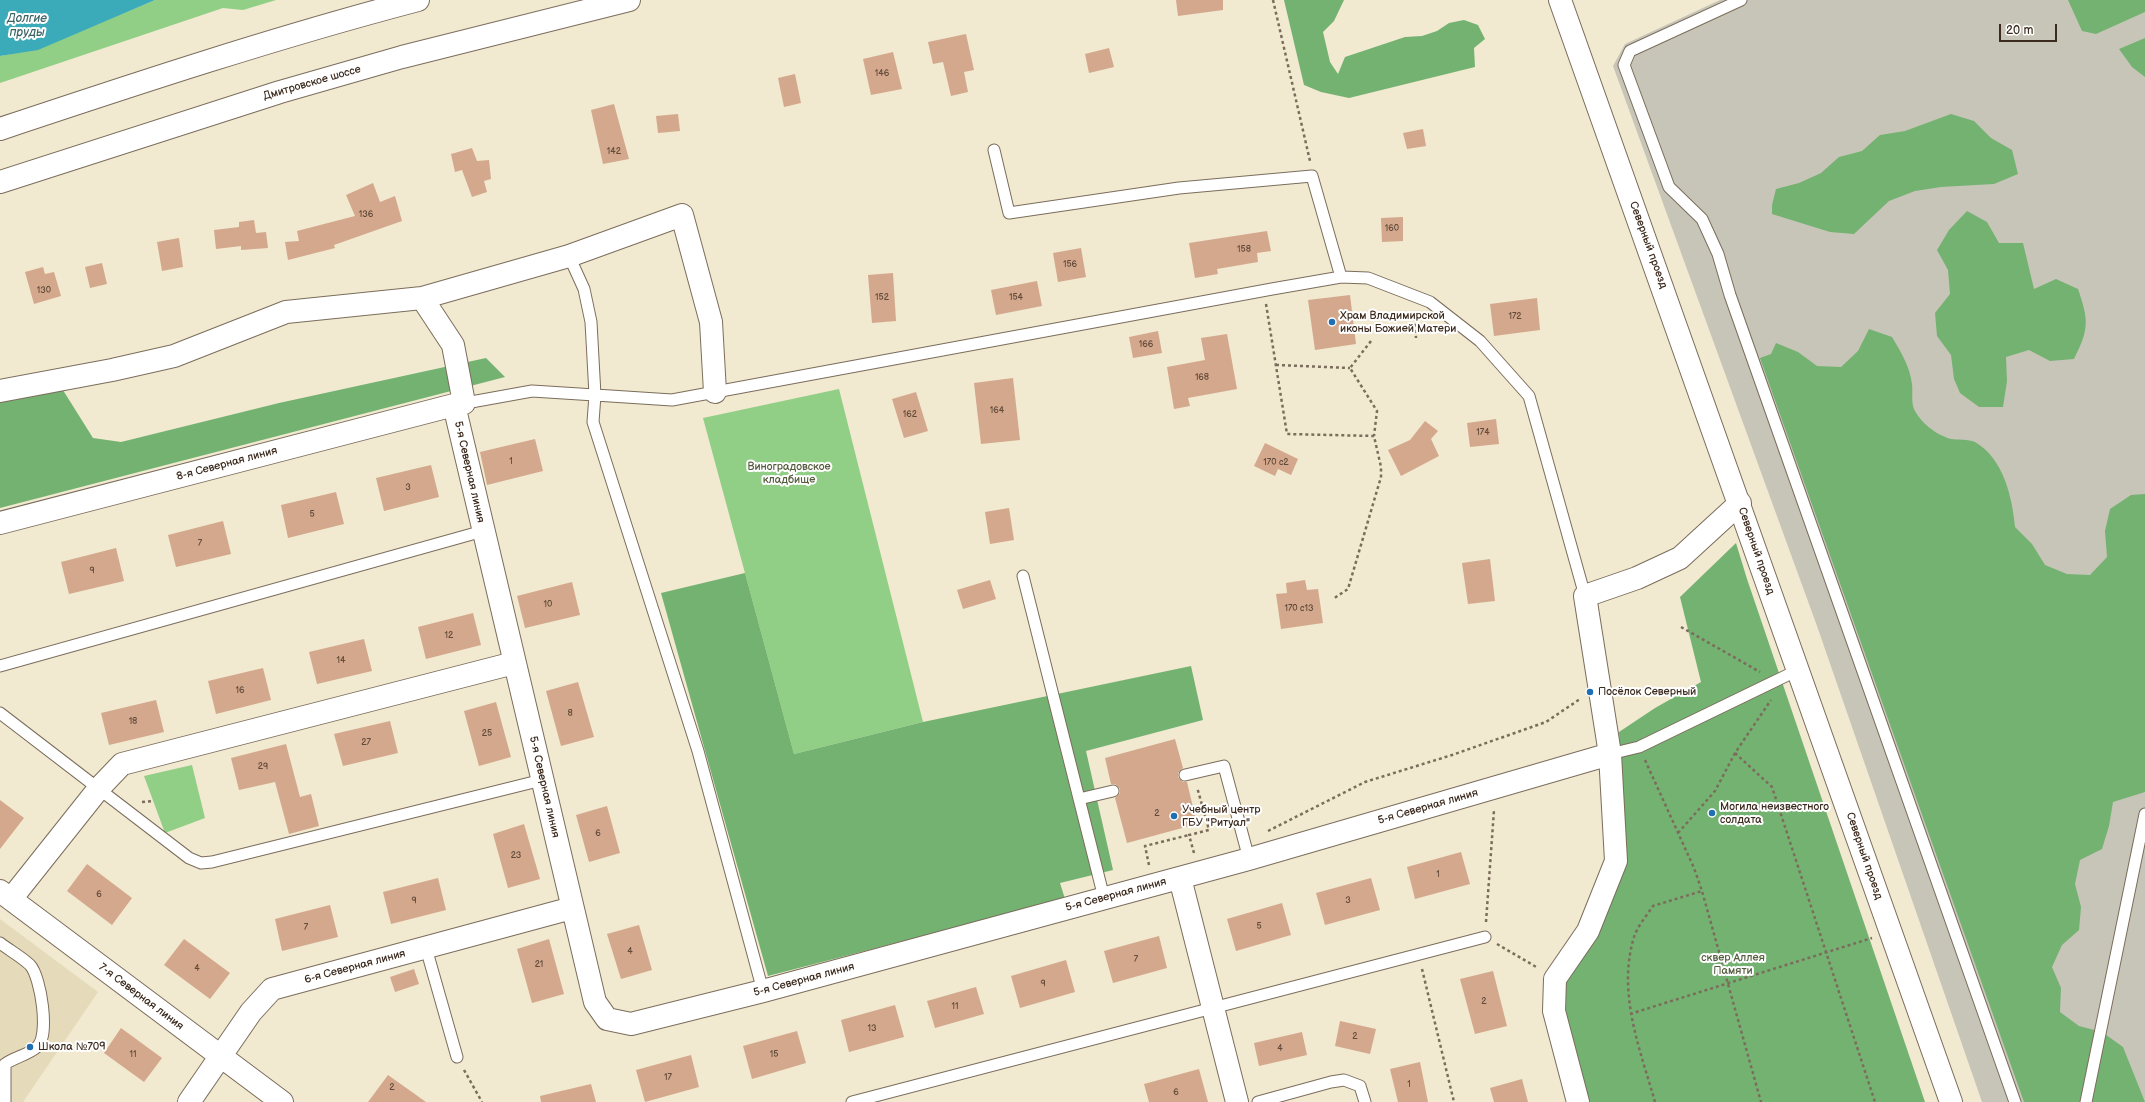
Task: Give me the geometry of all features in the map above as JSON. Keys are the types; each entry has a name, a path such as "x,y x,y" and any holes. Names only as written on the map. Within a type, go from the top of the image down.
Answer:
{"main road":[{"path":"0,129 131,85 340,21 418,0"},
{"name":"Дмитровское шоссе","path":"0,182 288,90 402,57 629,0"},
{"name":"Северный проезд","path":"1560,0 1740,503 1787,676 1951,1102"},
{"path":"0,391 112,370 174,356 286,312 422,298 569,256 682,216 711,322 715,392"},
{"name":"5-я Северная линия","path":"422,298 453,345 459,404 483,531 594,1002 607,1019 631,1024 763,991 1190,876 1247,851 1496,788 1610,754"},
{"name":"8-я Северная линия","path":"0,523 459,404"},
{"path":"1578,1102 1554,1012 1555,979 1588,931 1616,861 1610,754 1585,596 1637,578 1680,558 1740,503"},
{"path":"6,895 100,787 122,764 514,663"},
{"path":"1190,876 1214,1009 1237,1102"},
{"name":"7-я Северная линия","path":"6,895 282,1102"},
{"name":"6-я Северная линия","path":"189,1102 251,1012 272,990 572,908"}],"lane":[{"path":"1741,0 1630,51 1624,65 1669,186 1702,219 1718,254 1730,295 2015,1102"},
{"path":"994,150 1009,213 1179,188 1312,176 1342,277"},
{"path":"569,256 584,289 591,322 594,395 593,422 698,751 763,991"},
{"path":"459,404 532,392 672,400 1264,290 1342,277 1368,278 1430,302 1480,342 1529,396 1585,596"},
{"path":"0,666 483,531"},
{"path":"1023,576 1104,898"},
{"path":"1610,754 1639,747 1787,676"},
{"path":"0,713 100,787 189,858 201,862 212,862 542,780"},
{"path":"1189,774 1224,766 1247,851"},
{"path":"1079,799 1113,791"},
{"path":"2086,1102 2145,814"},
{"path":"852,1102 1214,1009 1485,937"},
{"path":"0,943 30,965 37,979 44,1031 43,1040 37,1047 5,1064 5,1102"},
{"path":"426,948 457,1057"},
{"path":"1258,1102 1344,1080 1360,1086 1365,1102"}],"path":[{"path":"1274,0 1308,146 1312,176"},
{"path":"1264,290 1287,434 1374,436"},
{"path":"1413,295 1416,338"},
{"path":"1350,368 1371,341"},
{"path":"1276,365 1350,368"},
{"path":"1333,599 1348,589 1381,477 1374,436 1377,411 1350,368"},
{"path":"1678,833 1715,791 1735,753 1787,676 1681,627"},
{"path":"1247,851 1365,782 1452,755 1546,722 1584,696"},
{"path":"1639,747 1678,833 1702,891 1761,1102"},
{"path":"1735,753 1772,787 1828,952 1875,1102"},
{"path":"1154,885 1145,846 1209,830 1189,774"},
{"path":"1496,788 1485,937 1555,979"},
{"path":"1190,835 1190,876"},
{"path":"1655,1102 1630,1014 1628,970 1634,936 1653,906 1702,891"},
{"path":"1630,1014 1876,937"},
{"path":"1419,955 1454,1102"},
{"path":"457,1057 482,1102"}],"shaded area":[{"path":"1720,0 2145,0 2145,1102 1982,1102 1817,626 1613,66 1625,44"},
{"name":"Школа №709","path":"0,919 98,992 23,1102 0,1102"}],"green space":[{"path":"155,0 276,0 243,10 223,8 0,83 0,56 38,49"},
{"path":"1284,0 1344,0 1334,21 1323,32 1330,62 1338,74 1345,57 1405,37 1422,36 1437,31 1449,23 1464,20 1478,25 1485,39 1474,48 1475,67 1349,98 1321,92 1304,85"},
{"path":"2068,0 2145,0 2145,12 2096,34 2082,31"},
{"path":"2145,38 2145,77 2132,67 2119,49"},
{"path":"1951,114 1974,121 1991,138 2012,150 2018,174 1994,184 1941,187 1915,191 1889,201 1854,234 1830,232 1772,214 1772,205 1776,189 1799,183 1821,173 1839,157 1862,151 1880,135 1905,131"},
{"path":"1967,211 1987,222 1999,243 2023,243 2034,289 2056,279 2078,289 2086,317 2085,332 2074,359 2050,361 2029,350 2006,357 2007,381 2003,407 1979,407 1960,393 1954,379 1951,355 1937,336 1935,313 1950,294 1948,270 1937,250 1949,230"},
{"path":"1869,329 1892,337 1905,360 1912,384 1914,409 1920,419 1934,431 1945,437 1975,442 1985,449 1993,458 2000,468 2009,491 2015,527 2032,544 2045,565 2067,574 2090,575 2107,557 2105,531 2110,509 2131,495 2145,494 2145,792 2113,802 2109,826 2102,849 2080,860 2075,884 2081,907 2079,930 2062,945 2052,967 2061,988 2060,1012 2079,1026 2102,1032 2123,1047 2145,1102 2024,1102 1760,358 1771,354 1776,343 1798,352 1817,366 1841,367 1858,351"},
{"path":"486,358 505,377 0,508 0,399 61,387 93,438 121,442 279,403"},
{"name":"Виноградовское кладбище","path":"839,389 923,722 794,754 703,418"},
{"name":"сквер Аллея Памяти","path":"1736,543 1925,1102 1584,1102 1561,1016 1565,979 1625,861 1619,732 1655,708 1701,682 1680,597"},
{"path":"745,573 794,754 923,722 1191,666 1203,720 1086,751 1113,870 1060,883 1065,899 768,976 661,593"},
{"path":"192,765 205,818 165,833 144,776"}],"water":[{"name":"Долгие пруды","path":"0,0 155,0 38,50 0,56"}],"building":[{"path":"1176,0 1223,0 1223,10 1178,16"},
{"path":"966,34 974,70 964,72 968,92 951,96 943,62 933,64 928,42"},
{"path":"1109,48 1114,67 1089,73 1085,54"},
{"path":"893,52 902,89 871,95 863,59"},
{"path":"795,74 801,103 784,107 778,78"},
{"path":"614,104 629,159 603,164 591,110"},
{"path":"678,114 680,131 658,133 656,116"},
{"path":"1423,129 1426,146 1407,149 1403,133"},
{"path":"472,148 477,161 489,160 491,179 484,181 487,192 472,197 462,170 455,172 451,154"},
{"path":"373,183 380,202 395,196 402,221 334,245 335,248 288,260 285,242 299,241 297,231 355,216 346,195"},
{"path":"1403,217 1403,241 1382,242 1381,218"},
{"path":"254,220 256,233 266,232 268,248 241,250 241,246 216,249 214,230 239,227 239,222"},
{"path":"1267,231 1271,251 1257,253 1258,262 1217,269 1218,274 1195,278 1189,243"},
{"path":"179,238 183,267 162,271 157,242"},
{"path":"1081,248 1086,277 1058,282 1053,253"},
{"path":"102,263 107,284 90,288 85,267"},
{"path":"43,267 45,274 54,272 61,296 34,304 25,272"},
{"path":"893,273 896,321 872,323 868,275"},
{"path":"1037,281 1042,306 996,315 991,290"},
{"name":"Храм Владимирской иконы Божией Матери","path":"1350,295 1356,344 1315,350 1308,300"},
{"path":"1537,298 1540,330 1494,336 1490,304"},
{"path":"1158,331 1162,353 1133,358 1129,337"},
{"path":"1227,334 1237,389 1188,398 1190,406 1174,409 1167,367 1205,360 1201,338"},
{"path":"1013,378 1020,440 981,444 974,383"},
{"path":"916,392 928,431 904,438 892,399"},
{"path":"1496,419 1499,444 1470,447 1467,423"},
{"path":"1425,421 1438,431 1431,439 1439,456 1401,476 1388,450 1410,440"},
{"path":"535,439 543,471 487,485 480,452"},
{"path":"1265,443 1298,459 1291,475 1278,469 1275,476 1254,466"},
{"path":"431,465 439,497 384,511 376,478"},
{"path":"336,492 344,524 288,538 281,505"},
{"path":"1009,508 1014,540 990,544 985,512"},
{"path":"223,521 231,554 176,567 168,535"},
{"path":"116,548 124,581 69,594 61,562"},
{"path":"1490,559 1495,601 1468,604 1462,563"},
{"path":"990,580 996,599 963,609 957,590"},
{"path":"1305,580 1307,590 1318,589 1323,623 1281,629 1276,594 1287,593 1286,583"},
{"path":"572,582 580,615 525,628 517,596"},
{"path":"473,613 481,645 426,659 418,627"},
{"path":"364,639 372,671 317,684 309,652"},
{"path":"263,668 271,700 216,714 208,681"},
{"path":"578,682 594,737 561,746 546,691"},
{"path":"156,700 164,732 109,745 101,713"},
{"path":"496,702 511,757 479,766 464,711"},
{"path":"390,721 398,753 343,766 334,734"},
{"path":"1175,739 1183,768 1178,773 1178,777 1183,782 1187,782 1197,824 1127,843 1115,798 1120,793 1120,789 1115,784 1111,784 1105,758"},
{"path":"286,744 300,797 311,794 319,826 289,834 275,782 239,790 231,758"},
{"path":"0,800 24,818 0,849"},
{"path":"607,806 620,853 589,862 576,815"},
{"path":"524,824 540,879 508,888 493,834"},
{"path":"1461,852 1470,884 1415,899 1407,867"},
{"path":"87,864 132,898 112,925 67,891"},
{"path":"438,878 446,910 391,924 383,892"},
{"path":"1371,878 1380,910 1325,925 1316,893"},
{"path":"1282,903 1291,935 1236,951 1227,919"},
{"path":"330,905 338,937 282,951 275,919"},
{"path":"639,925 652,970 621,979 607,934"},
{"path":"1159,936 1167,968 1113,983 1104,951"},
{"path":"184,939 230,973 210,999 164,965"},
{"path":"549,939 564,994 532,1003 517,949"},
{"path":"1066,960 1075,992 1020,1008 1011,976"},
{"path":"414,969 419,984 395,992 390,977"},
{"path":"1493,971 1507,1026 1475,1034 1460,979"},
{"path":"976,987 984,1014 935,1028 927,1001"},
{"path":"895,1005 904,1037 849,1052 841,1020"},
{"path":"1340,1021 1376,1029 1370,1054 1335,1046"},
{"path":"121,1028 162,1058 144,1082 104,1053"},
{"path":"797,1031 806,1063 752,1079 743,1046"},
{"path":"1302,1032 1307,1055 1259,1066 1254,1043"},
{"path":"691,1055 699,1087 645,1102 636,1070"},
{"path":"1420,1062 1428,1102 1398,1102 1390,1069"},
{"path":"1199,1069 1208,1102 1149,1102 1144,1084"},
{"path":"388,1075 426,1102 368,1102"},
{"path":"1522,1079 1528,1102 1494,1102 1490,1088"},
{"path":"591,1084 596,1102 541,1102 540,1096"}],"place":[{"name":"Храм Владимирской иконы Божией Матери","path":"1332,322"},
{"name":"Посёлок Северный","path":"1590,692"},
{"name":"Могила неизвестного солдата","path":"1712,813"},
{"name":"Учебный центр ГБУ \"Ритуал\"","path":"1174,816"},
{"name":"Школа №709","path":"30,1047"}]}
